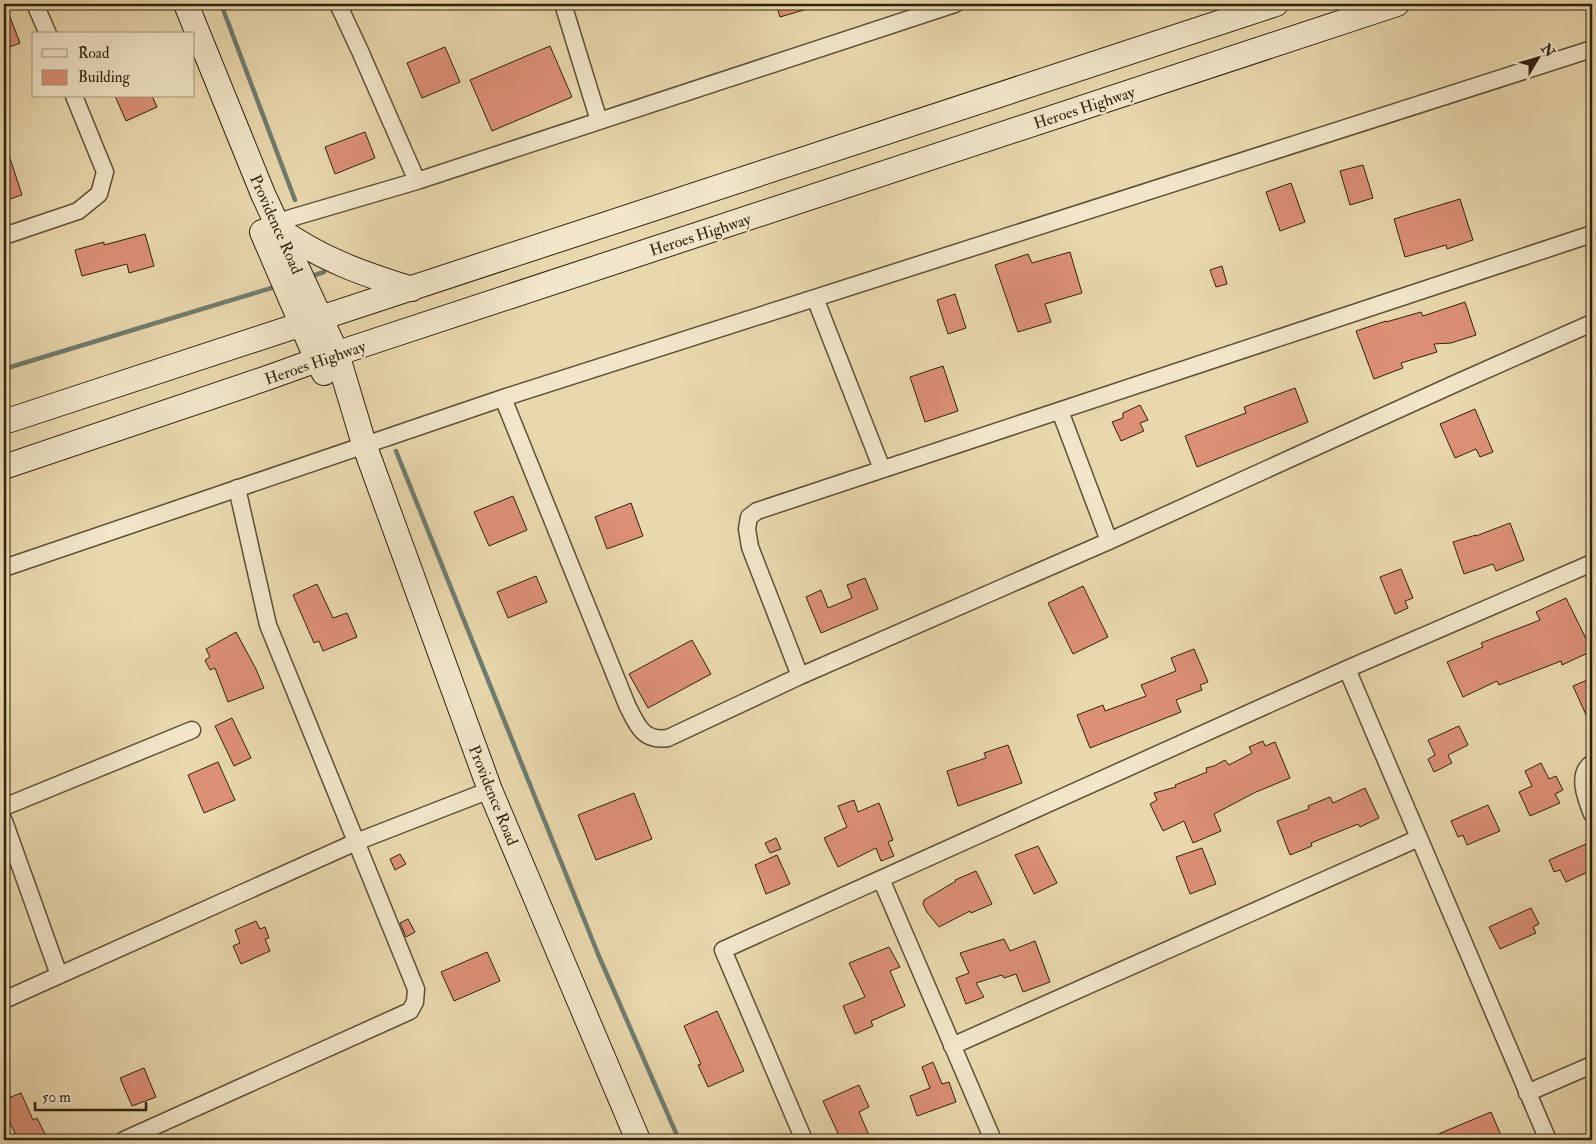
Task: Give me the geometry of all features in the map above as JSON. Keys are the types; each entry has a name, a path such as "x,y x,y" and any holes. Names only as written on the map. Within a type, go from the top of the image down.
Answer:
{"main road":[{"path":"171,4 182,32"},
{"name":"Providence Road","path":"186,4 271,226 302,325 327,357 364,444 490,790 638,1140"},
{"path":"4,422 1276,4"},
{"name":"Heroes Highway","path":"4,467 327,357 1397,4"},
{"name":"Providence Road","path":"195,63 271,226"},
{"path":"271,226 329,260 366,275 412,289"}],"street":[{"path":"35,4 47,32"},
{"path":"338,4 417,181"},
{"path":"563,4 599,121"},
{"path":"271,226 417,181 599,121 924,9 955,4"},
{"path":"4,568 503,398 1592,49"},
{"path":"4,236 78,211 100,194 105,172 75,98"},
{"path":"800,676 750,547 747,530 749,517 757,511 1592,234"},
{"path":"815,298 882,470"},
{"path":"503,398 627,706 640,730 659,740 668,738 800,676 1109,541 1442,389 1592,323"},
{"path":"1060,411 1109,541"},
{"path":"124,1140 410,1011 415,1002 416,989 268,625 237,488"},
{"path":"804,1140 723,950 1347,669 1592,563"},
{"path":"1347,669 1548,1140"},
{"path":"4,807 192,730"},
{"path":"1592,763 1583,774 1586,799 1592,814"},
{"path":"4,1000 356,842 490,790"},
{"path":"4,821 59,975"},
{"path":"952,1046 1418,838"},
{"path":"881,879 993,1140"},
{"path":"1527,1093 1592,1065"}],"building":[{"path":"4,4 20,43 4,49"},
{"path":"776,4 814,4 814,7 780,17"},
{"path":"550,46 572,97 492,131 470,80"},
{"path":"445,47 460,82 422,98 407,63"},
{"path":"116,98 153,98 157,107 126,121"},
{"path":"365,132 375,158 335,174 325,147"},
{"path":"4,146 6,146 22,195 4,201"},
{"path":"1363,165 1373,198 1350,205 1340,171"},
{"path":"1291,183 1305,222 1280,231 1266,192"},
{"path":"1460,199 1473,240 1447,249 1446,245 1405,257 1394,219"},
{"path":"145,234 154,266 129,273 127,264 82,276 75,250 104,242 104,245"},
{"path":"1070,252 1082,293 1045,304 1051,322 1018,332 995,265 1028,254 1032,263"},
{"path":"1222,266 1227,284 1216,287 1210,270"},
{"path":"955,294 966,328 948,334 937,300"},
{"path":"1465,302 1476,335 1451,343 1434,344 1437,352 1401,363 1403,368 1374,379 1356,331 1421,312 1423,316"},
{"path":"943,366 958,411 925,422 910,377"},
{"path":"1295,388 1308,422 1197,467 1185,436 1246,413 1244,407"},
{"path":"1140,405 1148,420 1140,423 1144,431 1121,441 1112,422 1123,418 1123,413"},
{"path":"1475,409 1493,452 1480,457 1476,449 1455,458 1440,424"},
{"path":"513,496 527,530 489,546 474,512"},
{"path":"631,503 643,536 607,549 595,517"},
{"path":"1510,523 1524,560 1496,571 1493,564 1464,574 1453,542 1476,536"},
{"path":"1401,569 1413,598 1405,601 1408,608 1395,614 1380,577"},
{"path":"536,576 547,602 508,618 497,592"},
{"path":"865,578 878,609 821,633 806,597 821,590 828,608 852,598 847,585"},
{"path":"317,584 333,618 347,613 357,637 323,651 319,641 314,643 293,595"},
{"path":"1083,586 1108,637 1073,654 1048,603"},
{"path":"1566,598 1592,651 1562,665 1561,661 1499,685 1497,681 1463,697 1447,662 1483,647 1481,643 1540,620 1536,612"},
{"path":"236,632 264,688 228,702 215,668 210,670 205,660 210,657 206,649"},
{"path":"692,640 711,674 648,708 629,674"},
{"path":"1194,649 1208,682 1200,685 1202,690 1176,700 1181,712 1090,748 1077,715 1103,705 1105,711 1146,696 1141,685 1176,671 1171,658"},
{"path":"1592,678 1592,728 1573,686"},
{"path":"232,718 251,758 234,766 215,726"},
{"path":"1459,726 1468,745 1448,755 1452,763 1434,772 1428,759 1435,755 1428,740"},
{"path":"1263,741 1265,746 1275,742 1290,778 1256,792 1214,814 1221,831 1193,843 1184,821 1163,831 1150,804 1157,800 1154,793 1176,787 1175,785 1207,772 1206,768 1225,760 1229,765 1252,753 1249,747"},
{"path":"1008,745 1022,783 958,806 947,771 986,758 984,753"},
{"path":"218,762 235,800 204,813 188,775"},
{"path":"1541,763 1549,779 1556,776 1563,790 1555,794 1560,803 1530,816 1519,792 1532,786 1525,771"},
{"path":"1365,788 1379,818 1360,827 1358,824 1311,843 1312,846 1290,855 1277,821 1309,809 1308,806 1330,797 1333,803"},
{"path":"634,793 652,839 596,860 578,815"},
{"path":"854,800 858,812 879,803 893,840 888,842 894,856 881,861 876,848 838,867 824,838 847,827 838,806"},
{"path":"1488,805 1500,831 1467,845 1463,835 1458,837 1451,821"},
{"path":"776,838 781,849 770,853 765,843"},
{"path":"1586,844 1592,857 1592,870 1566,882 1560,870 1554,872 1549,860"},
{"path":"1038,846 1057,883 1034,894 1015,855"},
{"path":"1202,848 1216,884 1190,894 1176,857"},
{"path":"400,854 406,864 395,870 390,859"},
{"path":"777,855 790,884 766,894 755,865"},
{"path":"976,871 992,904 971,913 970,911 939,927 927,912 923,904 924,900 955,880"},
{"path":"1531,908 1539,924 1533,927 1536,933 1500,949 1489,927"},
{"path":"408,919 415,932 406,937 400,923"},
{"path":"256,921 260,929 265,927 269,938 265,939 270,951 241,964 233,946 240,943 235,930"},
{"path":"1004,939 1010,951 1035,941 1050,982 1023,992 1016,974 1004,978 1002,975 976,983 984,997 966,1004 956,978 969,973 960,953"},
{"path":"889,947 900,967 890,971 905,1006 871,1021 873,1026 855,1034 843,1006 865,997 849,963"},
{"path":"487,952 500,981 454,1001 441,972"},
{"path":"717,1011 744,1071 708,1087 698,1065 701,1064 684,1026"},
{"path":"933,1062 942,1084 949,1082 956,1102 917,1116 910,1096 930,1088 922,1067"},
{"path":"144,1068 156,1097 132,1106 120,1078"},
{"path":"859,1085 869,1107 859,1112 871,1140 841,1140 823,1101"},
{"path":"21,1093 33,1120 37,1118 48,1140 18,1140 4,1109 4,1100"},
{"path":"1491,1112 1503,1140 1424,1140"}],"waterway":[{"path":"221,4 295,200"},
{"path":"309,277 324,272"},
{"path":"4,369 278,286"},
{"path":"396,451 598,954 679,1140"}]}
